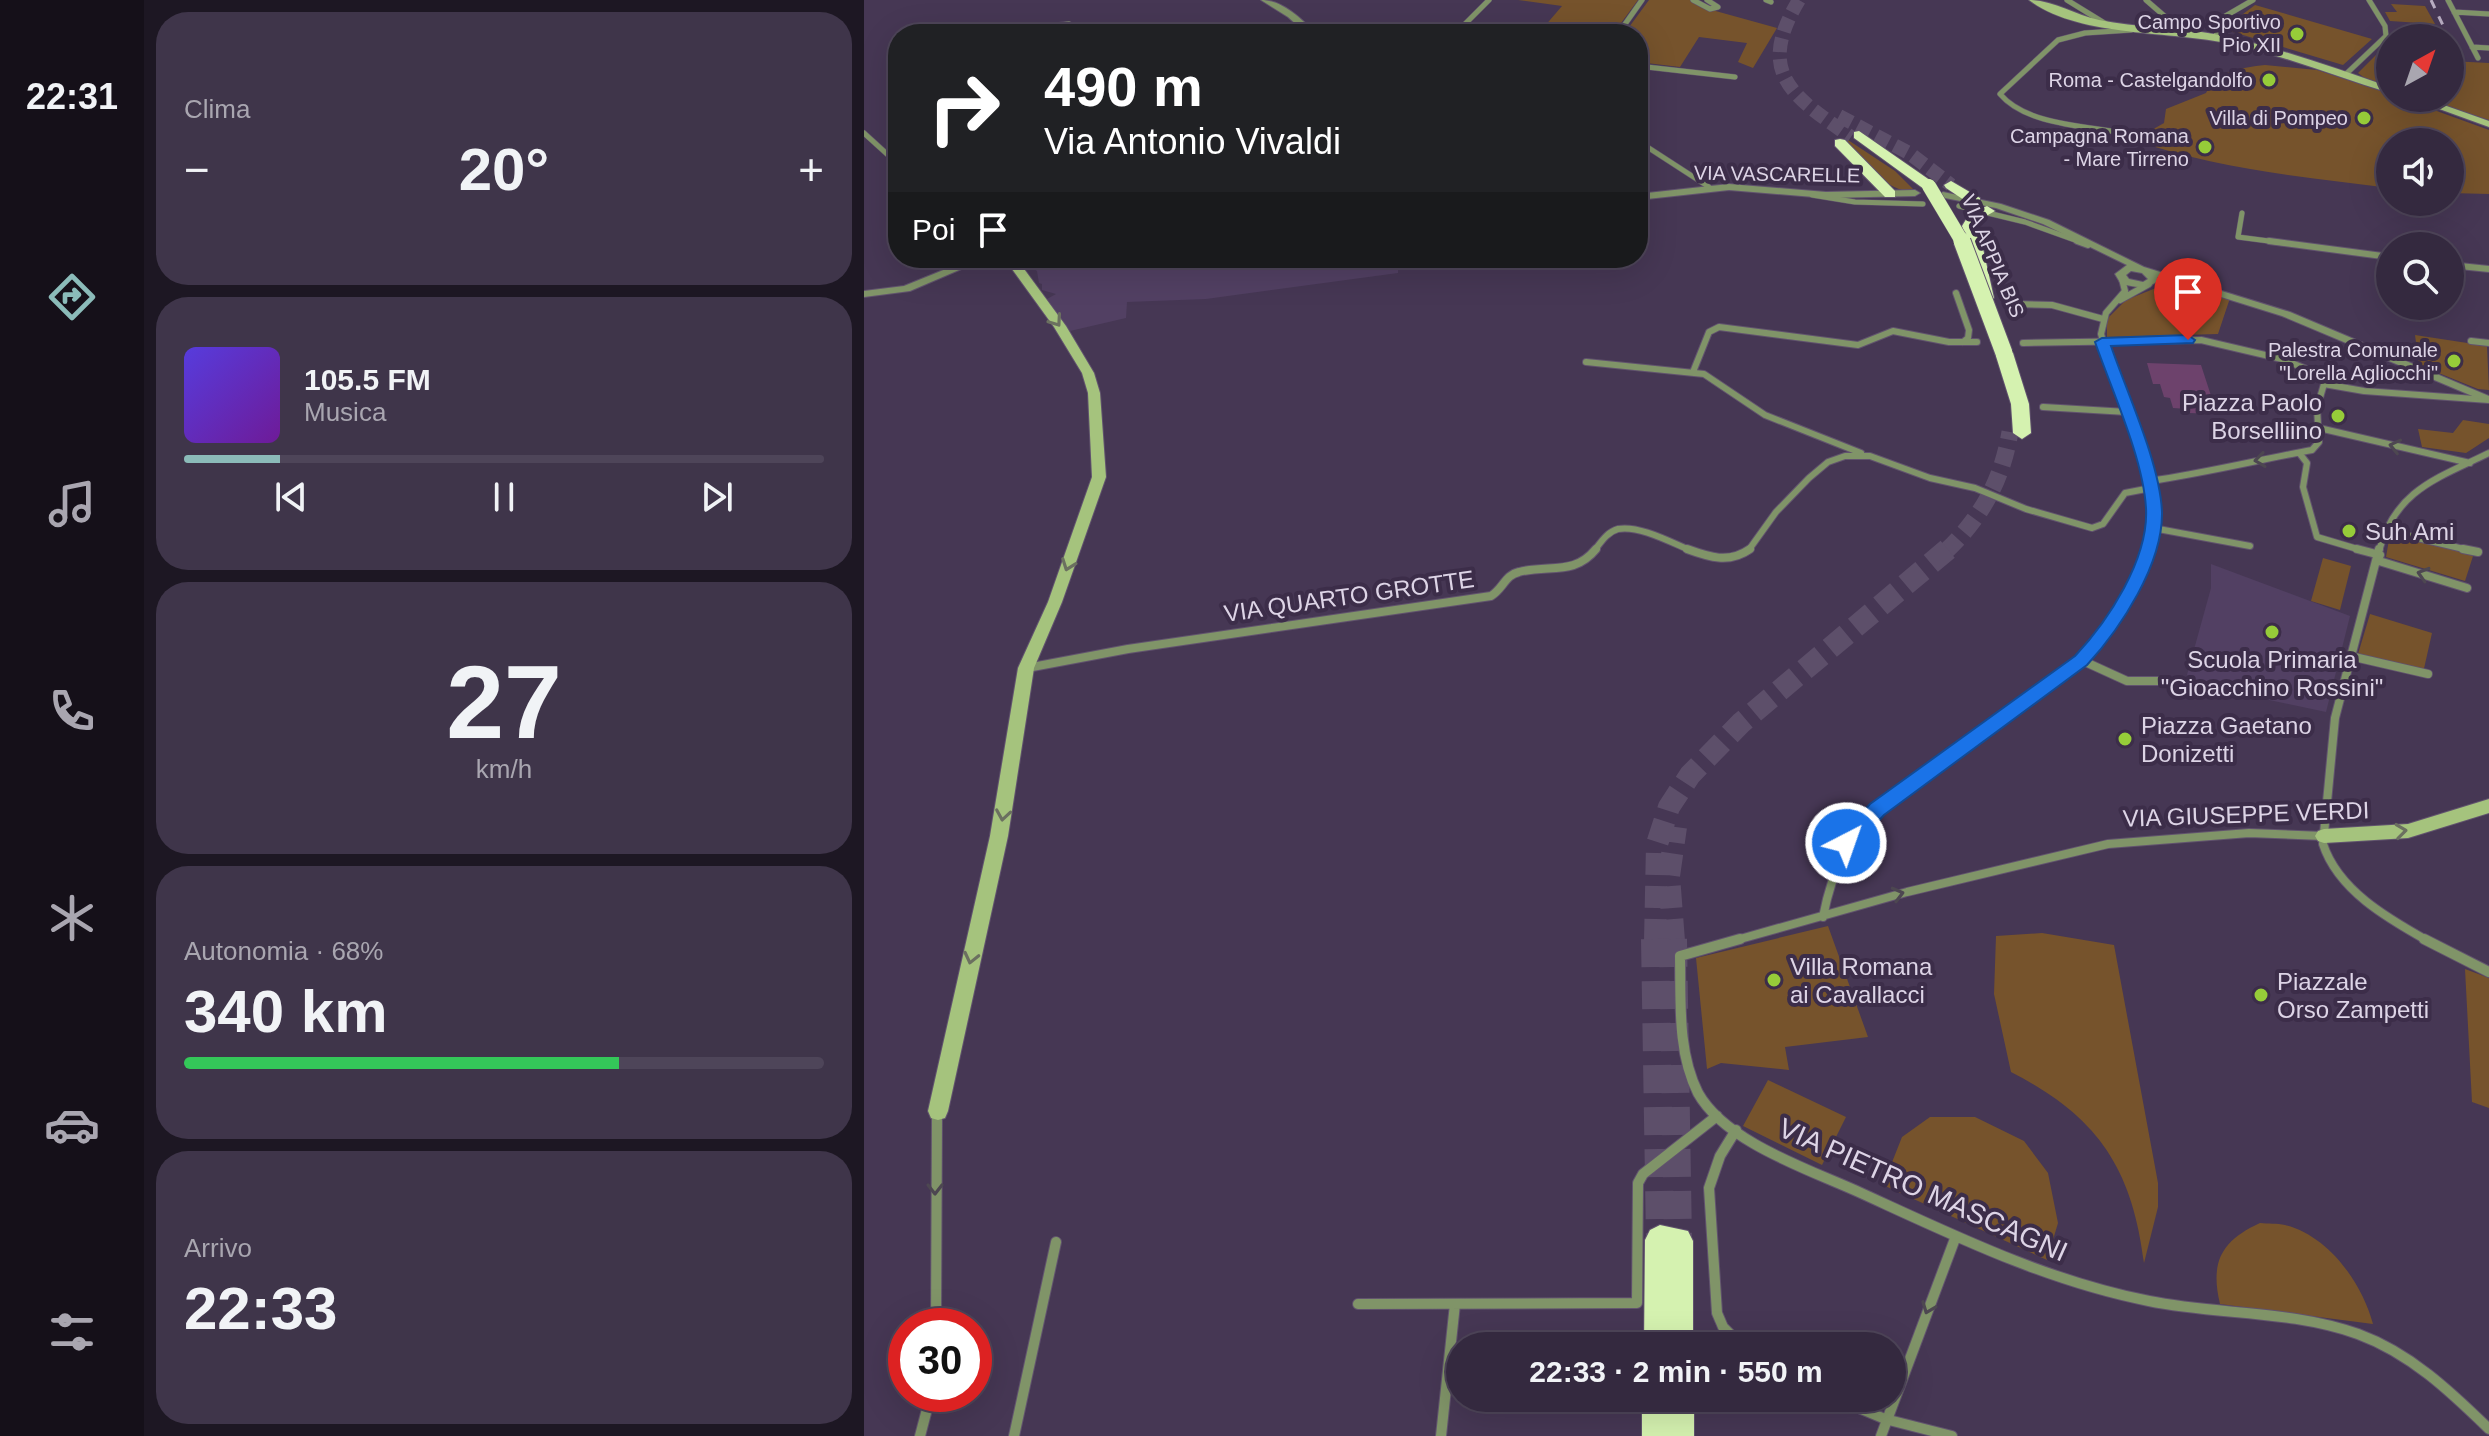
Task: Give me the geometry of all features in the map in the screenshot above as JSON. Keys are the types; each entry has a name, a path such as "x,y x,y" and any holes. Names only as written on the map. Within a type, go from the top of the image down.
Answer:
{"highway":[{"name":"VIA APPIA BIS","path":"1890,194 1850,138 1930,192 1952,220 1988,311 1998,353"},
{"name":"VIA APPIA BIS","path":"1930,192 2020,404 2016,433"},
{"path":"1930,192 1981,206 1971,223 1988,311"},
{"path":"1660,1332 1669,1240 1677,1332"},
{"path":"1658,1412 1658,1436"},
{"path":"1678,1412 1678,1436"}],"main road":[{"path":"2033,0 2074,18 2110,27 2215,38 2376,85"},
{"path":"2454,112 2489,124"},
{"path":"938,1111 999,836 1026,668 1094,498 1099,468 1094,391 1089,375 1060,326 1017,268"},
{"name":"VIA GIUSEPPE VERDI","path":"2324,836 2408,831 2489,806"}],"street":[{"path":"1265,0 1300,24"},
{"path":"1465,24 1489,0"},
{"path":"1625,24 1642,0"},
{"path":"1693,0 1710,9 1717,9 1716,5"},
{"path":"1707,0 1716,5 1723,3"},
{"path":"2067,0 2110,27"},
{"path":"2146,0 2184,33"},
{"path":"2215,38 2222,18 2253,0"},
{"path":"2345,75 2386,36 2385,26 2369,0"},
{"path":"2448,0 2478,58"},
{"path":"2454,12 2489,14"},
{"path":"2123,133 2020,110 2003,101 2000,94 2058,40 2085,33 2131,30"},
{"path":"2472,47 2489,48"},
{"path":"1648,67 1735,77"},
{"path":"864,133 888,155"},
{"path":"1648,147 1709,187"},
{"name":"VIA VASCARELLE","path":"1648,196 1709,187 1803,193 1930,192"},
{"path":"1803,193 1843,201 1930,192"},
{"path":"1959,206 1981,206 2046,222 2152,274 2151,283"},
{"path":"1823,917 1837,859 1869,816 2081,660 2106,634 2124,604 2153,528 2150,484 2102,342 2103,319 2126,289 2121,276 2104,251 1981,206"},
{"path":"2242,213 2238,237 2376,255"},
{"path":"2464,266 2489,269"},
{"path":"864,294 906,289 957,268"},
{"path":"2121,276 2129,268 2143,269 2297,319 2489,400"},
{"path":"2121,276 2135,285 2167,280 2195,285"},
{"path":"2116,302 2151,283"},
{"path":"2006,290 2011,304 2052,305 2103,319"},
{"path":"1956,293 1969,330 1968,338 1962,343"},
{"path":"1693,372 1709,332 1719,327 1858,345 1893,331 1962,343 1977,342"},
{"path":"2471,341 2489,343"},
{"path":"2023,343 2211,342 2305,367 2321,375 2324,384 2317,405 2319,444 2300,454 2307,463 2303,487 2317,537 2467,588"},
{"path":"1586,362 1693,372 1712,378 1742,402 1771,418 1870,456"},
{"path":"2324,384 2355,390 2489,400"},
{"path":"2043,407 2127,412"},
{"path":"2319,428 2470,463"},
{"path":"2489,453 2433,479 2408,495 2394,509 2384,530 2335,718 2324,836 2327,864 2355,892 2414,933 2489,972"},
{"name":"VIA QUARTO GROTTE","path":"1026,668 1128,649 1491,596 1515,573 1585,562 1607,535 1619,529 1637,531 1697,553 1735,558 1750,549 1783,504 1828,462 1845,456 1870,456 1930,478 1979,489 2026,509 2092,528 2103,524 2125,493 2150,484 2239,463 2300,454"},
{"path":"2153,528 2250,546"},
{"path":"2384,530 2478,552"},
{"path":"2350,656 2428,674"},
{"path":"2081,660 2129,683 2158,681"},
{"name":"VIA GIUSEPPE VERDI","path":"1680,956 1907,892 2108,844 2249,833 2324,836"},
{"name":"VIA PIETRO MASCAGNI","path":"1680,956 1686,1061 1697,1091 1717,1116 1736,1130 1824,1175 2032,1268 2170,1305 2313,1321 2360,1334 2388,1347 2423,1370 2489,1429"},
{"path":"936,1308 938,1111"},
{"path":"1358,1304 1637,1303 1638,1183 1643,1174 1717,1116"},
{"path":"1728,1332 1717,1313 1708,1206 1713,1171 1736,1130"},
{"path":"1881,1436 1956,1236"},
{"path":"1014,1436 1056,1242"},
{"path":"1441,1436 1455,1304"},
{"path":"920,1436 926,1412"},
{"path":"1868,1412 1952,1436"}],"shaded area":[{"path":"1518,0 1638,0 1620,24 1547,24 1562,6"},
{"path":"1649,0 1691,0 1712,10 1777,28 1753,68 1738,62 1747,43 1699,37 1680,67 1648,63 1648,24 1631,24"},
{"path":"2391,4 2425,6 2435,24 2390,21 2385,12 2397,12"},
{"name":"Campo Sportivo Pio XII","path":"2255,5 2372,39 2343,65 2223,29"},
{"path":"2376,55 2376,82 2358,73"},
{"path":"2464,62 2489,63 2489,120 2464,112"},
{"path":"2265,65 2317,70 2376,89 2376,112 2440,112 2489,130 2489,194 2464,193 2464,128 2376,128 2376,186 2228,165 2134,140 2164,123 2166,109 2206,93 2216,79 2239,69"},
{"path":"1848,140 1895,171 1916,192 1894,187 1885,181 1844,141"},
{"path":"1033,268 1398,268 1398,273 1206,299 1127,302 1126,318 1070,331 1047,299 1056,294 1042,290 1037,271"},
{"path":"2171,282 2230,298 2218,334 2107,337 2107,319 2126,300"},
{"name":"Palestra Comunale \"Lorella Agliocchi\"","path":"2415,335 2487,346 2489,390 2478,389 2419,365"},
{"path":"2463,420 2489,424 2489,438 2466,453 2422,447 2418,429 2453,433"},
{"path":"2390,534 2474,553 2465,581 2386,557"},
{"path":"2323,558 2351,566 2340,610 2311,601"},
{"name":"Scuola Primaria \"Gioacchino Rossini\"","path":"2211,564 2350,616 2326,712 2185,682 2211,588"},
{"path":"2370,614 2432,633 2423,673 2358,654"},
{"path":"1828,926 1868,1037 1785,1047 1789,1070 1721,1063 1707,1069 1696,958"},
{"path":"2042,933 2114,945 2158,1183 2158,1207 2144,1263 2130,1199 2105,1148 2088,1126 2066,1107 2011,1072 1994,994 1996,936"},
{"path":"2465,969 2489,978 2489,1108 2472,1102"},
{"path":"1768,1080 1846,1117 1822,1165 1743,1126"},
{"path":"1930,1117 1975,1117 2024,1141 2048,1173 2058,1223 2047,1260 1883,1185 1902,1137"},
{"path":"2260,1223 2282,1224 2301,1231 2329,1250 2361,1293 2373,1324 2220,1304 2217,1276 2222,1254 2236,1237"}],"building":[{"path":"2147,363 2201,365 2217,414 2189,413 2188,409 2173,408 2170,398 2164,397 2160,384 2153,384"}],"tunnel":[{"path":"1799,0 1786,25 1780,46 1786,80 1812,109 1851,137"},
{"path":"1839,116 1909,153 1951,185"},
{"path":"1948,549 1970,525 1996,482 2010,432"},
{"path":"1655,940 1657,844 1669,807 1690,775 1741,723 1948,549"},
{"path":"1674,941 1669,876 1676,827"},
{"path":"1673,939 1678,1241"},
{"path":"1655,940 1660,1240"}],"railway":[{"path":"2431,0 2442,24"}],"place":[{"name":"Campo Sportivo Pio XII","path":"2297,34"},
{"name":"Roma - Castelgandolfo","path":"2269,80"},
{"name":"Villa di Pompeo","path":"2364,118"},
{"name":"Campagna Romana - Mare Tirreno","path":"2205,147"},
{"name":"Palestra Comunale \"Lorella Agliocchi\"","path":"2454,361"},
{"name":"Piazza Paolo Borselliino","path":"2338,416"},
{"name":"Suh Ami","path":"2349,531"},
{"name":"Scuola Primaria \"Gioacchino Rossini\"","path":"2272,632"},
{"name":"Piazza Gaetano Donizetti","path":"2125,739"},
{"name":"Villa Romana ai Cavallacci","path":"1774,980"},
{"name":"Piazzale Orso Zampetti","path":"2261,995"}],"route":[{"path":"1846,843 1877,809 2081,660 2106,634 2124,604 2141,565 2153,528 2154,508 2150,481 2102,342 2188,340"}]}
